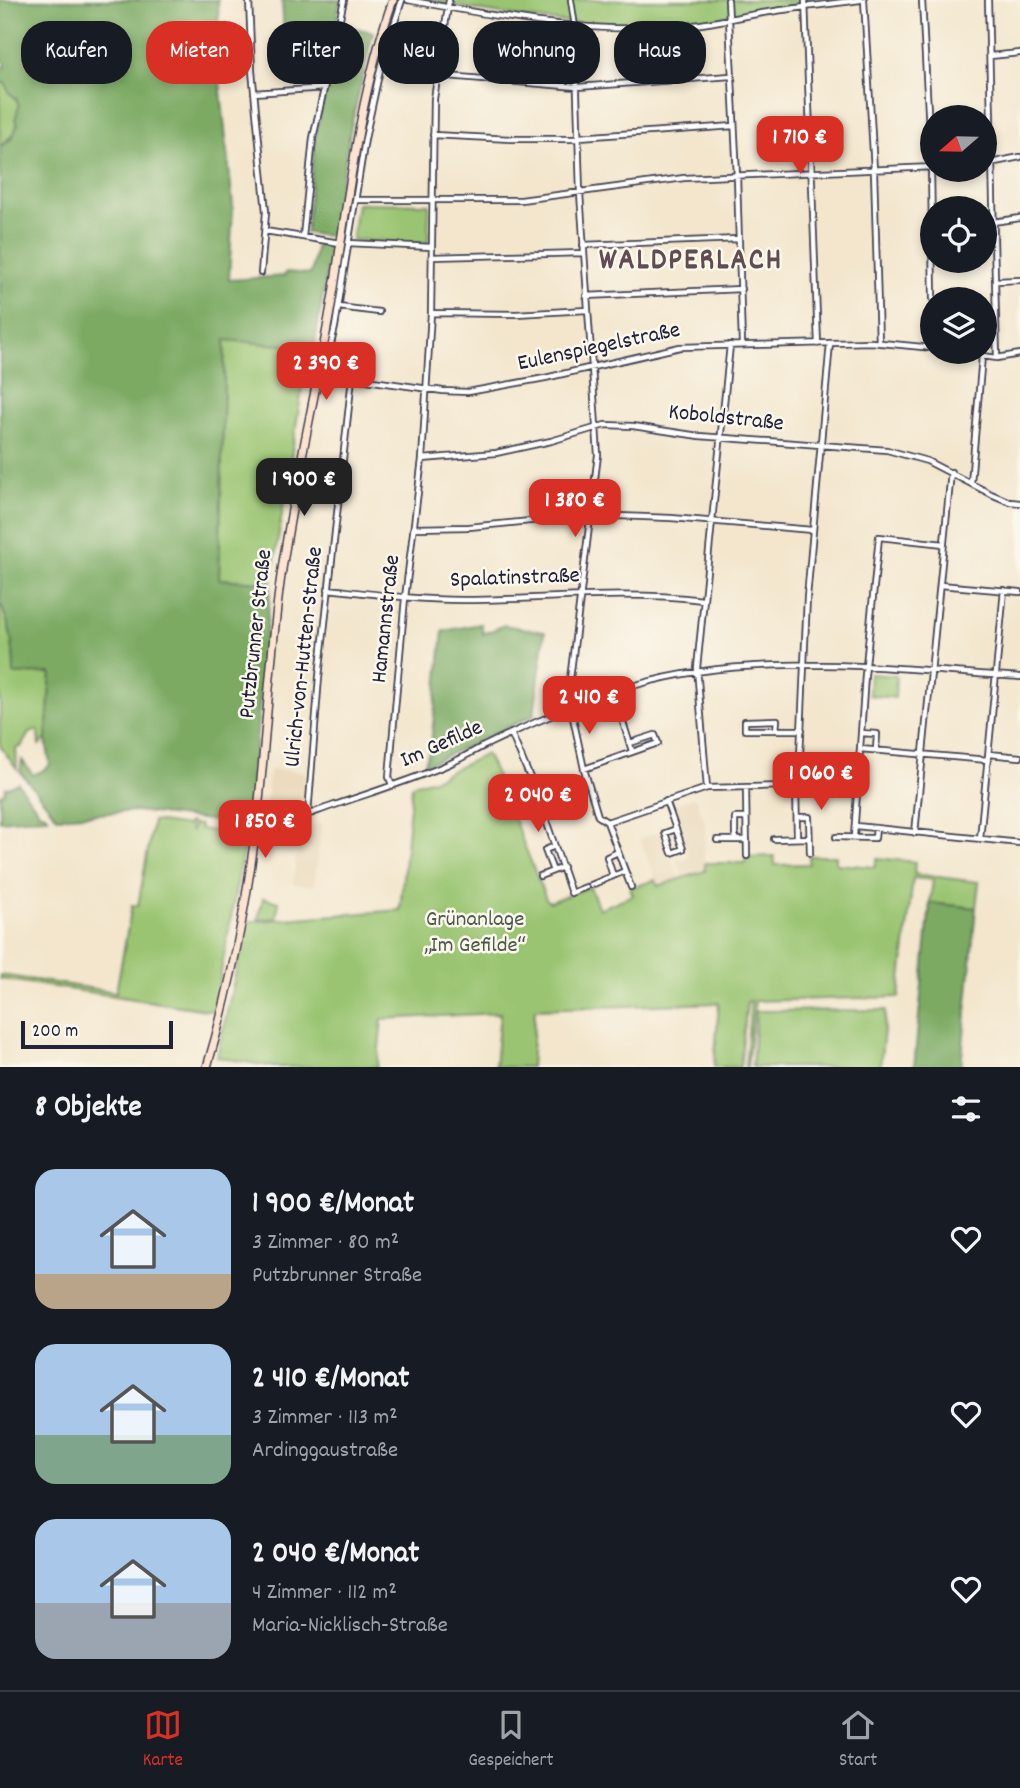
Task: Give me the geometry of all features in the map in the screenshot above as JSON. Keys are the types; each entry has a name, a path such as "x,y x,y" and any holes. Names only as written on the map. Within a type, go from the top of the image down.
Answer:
{"main road":[{"name":"Putzbrunner Straße","path":"207,1067 234,956 256,826 280,583 291,509 321,373 344,243 365,97 393,0"}],"street":[{"path":"249,0 254,93 266,212 261,273"},
{"path":"303,237 313,138 344,0"},
{"name":"Putzbrunner Straße","path":"321,373 339,307 344,243 381,65 402,0"},
{"path":"408,0 528,21"},
{"name":"Hamannstraße","path":"446,21 449,0"},
{"path":"571,0 574,21"},
{"path":"727,0 740,239 742,345"},
{"path":"804,0 818,344"},
{"path":"600,27 665,28 862,0 874,170 879,343"},
{"path":"922,0 928,105"},
{"path":"988,0 989,105"},
{"path":"990,56 1020,53"},
{"path":"459,77 577,87 732,76"},
{"name":"Hamannstraße","path":"392,785 390,776 405,598 422,458 427,389 436,84"},
{"path":"577,84 583,253 598,455 569,687 584,769 598,816 607,822 631,887"},
{"path":"254,93 324,88"},
{"path":"433,135 511,139 579,138 734,126"},
{"path":"998,162 1020,157"},
{"path":"355,200 521,200 675,179 920,168"},
{"path":"932,182 933,287"},
{"path":"997,221 1020,218"},
{"path":"265,231 344,243 432,247"},
{"path":"583,245 740,239"},
{"path":"432,257 583,253"},
{"path":"996,273 996,287"},
{"path":"996,281 1020,280"},
{"path":"586,296 741,289"},
{"path":"339,307 379,312"},
{"path":"431,313 516,314 587,310"},
{"path":"797,838 796,784 799,779 812,530 830,343"},
{"name":"Eulenspiegelstraße","path":"321,373 427,389 468,392 591,368 680,346 879,343 920,347"},
{"path":"707,788 698,673 703,600 730,345"},
{"path":"997,358 1020,354"},
{"path":"971,482 981,364"},
{"name":"Ulrich-von-Hutten-Straße","path":"308,814 328,589 352,378"},
{"name":"Koboldstraße","path":"422,458 496,453 551,441 597,426 634,426 721,438 887,450 928,461 994,496 1020,503"},
{"path":"915,833 951,472"},
{"path":"414,528 489,525 591,515 712,521 812,530"},
{"path":"854,837 866,666 879,537 944,544"},
{"path":"940,585 1020,592"},
{"name":"Spalatinstraße","path":"328,589 405,598 510,599 630,594 703,600"},
{"path":"980,839 1004,590"},
{"name":"Im Gefilde","path":"256,826 264,827 308,814 451,764 511,733 571,707 646,683 698,673 803,666 866,666 1020,677"},
{"path":"622,719 632,751"},
{"path":"776,730 776,720 745,721 745,730 776,730 802,730"},
{"path":"511,733 563,867 570,893 625,872"},
{"path":"861,733 877,734 876,750"},
{"path":"584,769 658,743 655,735 630,743"},
{"path":"860,749 1020,757"},
{"path":"607,822 707,788 796,784"},
{"path":"746,787 747,856"},
{"path":"507,801 534,789"},
{"path":"828,790 857,791"},
{"path":"666,801 676,829 683,849 672,853 664,833 676,829"},
{"path":"797,817 809,817 810,853"},
{"path":"735,840 735,818 746,818"},
{"path":"856,825 1020,843"},
{"path":"836,837 875,838 876,828"},
{"path":"774,839 809,838"},
{"path":"717,840 747,839"},
{"path":"553,871 545,849 555,846"},
{"path":"613,876 607,856 618,852"},
{"path":"540,876 563,867"}],"shaded area":[{"path":"270,769 305,772 303,802 300,808 272,817 268,814 266,805"},
{"path":"695,797 705,822 704,871 683,878 675,859 689,857 670,806"},
{"path":"322,823 314,886 293,884 299,830"},
{"path":"661,831 679,878 658,885 640,839"}],"green space":[{"path":"0,0 218,0 219,21 146,21 146,84 220,84 233,206 229,280 284,276 286,272 311,274 317,243 328,244 331,249 314,348 225,340 219,579 271,583 248,825 136,811 57,817 20,772 22,760 33,775 50,764 46,740 51,673 14,674 11,637 0,603 0,147 12,138 18,123 15,120 19,105 16,98 9,93 6,84 0,82 0,67 6,66 0,57"},
{"path":"282,0 340,0 336,21 283,21"},
{"path":"425,0 838,0 696,21 614,21 614,25 600,25 600,21 554,21"},
{"path":"364,30 373,32 364,71"},
{"path":"0,82 6,83 19,105 16,131 0,147"},
{"path":"326,84 361,84 332,234 329,236 306,233 315,139"},
{"path":"357,203 429,204 428,244 352,240"},
{"path":"225,340 312,348 305,370 271,583 219,579"},
{"path":"0,603 11,637 14,673 51,672 46,740 39,745 38,730 29,733 21,747 16,748 17,769 0,746"},
{"path":"481,624 483,634 504,625 545,632 534,715 424,766 431,744 443,631"},
{"path":"870,674 896,676 895,698 869,695"},
{"name":"Grünanlage „Im Gefilde“","path":"486,754 546,899 550,902 590,887 599,909 633,895 630,888 655,880 658,886 705,871 705,863 745,863 746,857 774,856 775,865 809,864 809,856 836,856 836,864 875,867 877,858 915,862 914,874 979,882 976,908 930,903 933,880 913,878 899,997 755,1001 747,1067 751,1001 747,1002 740,1067 714,1067 719,1003 535,1009 531,1067 495,1067 500,1013 382,1019 377,1067 274,1067 217,1057 247,922 400,910 412,785 434,779"},
{"path":"18,783 40,813 48,817 0,821 0,794 4,793 5,788"},
{"path":"153,821 187,826 191,823 192,831 194,824 200,825 200,829 246,834 214,1011 0,979 0,975 116,992 132,905 138,906"},
{"path":"263,898 279,902 276,918 258,919"},
{"path":"930,903 976,908 961,1067 914,1067"},
{"path":"886,1010 880,1067 752,1067 756,1011"}],"district":[{"name":"WALDPERLACH","path":"691,262"}]}
